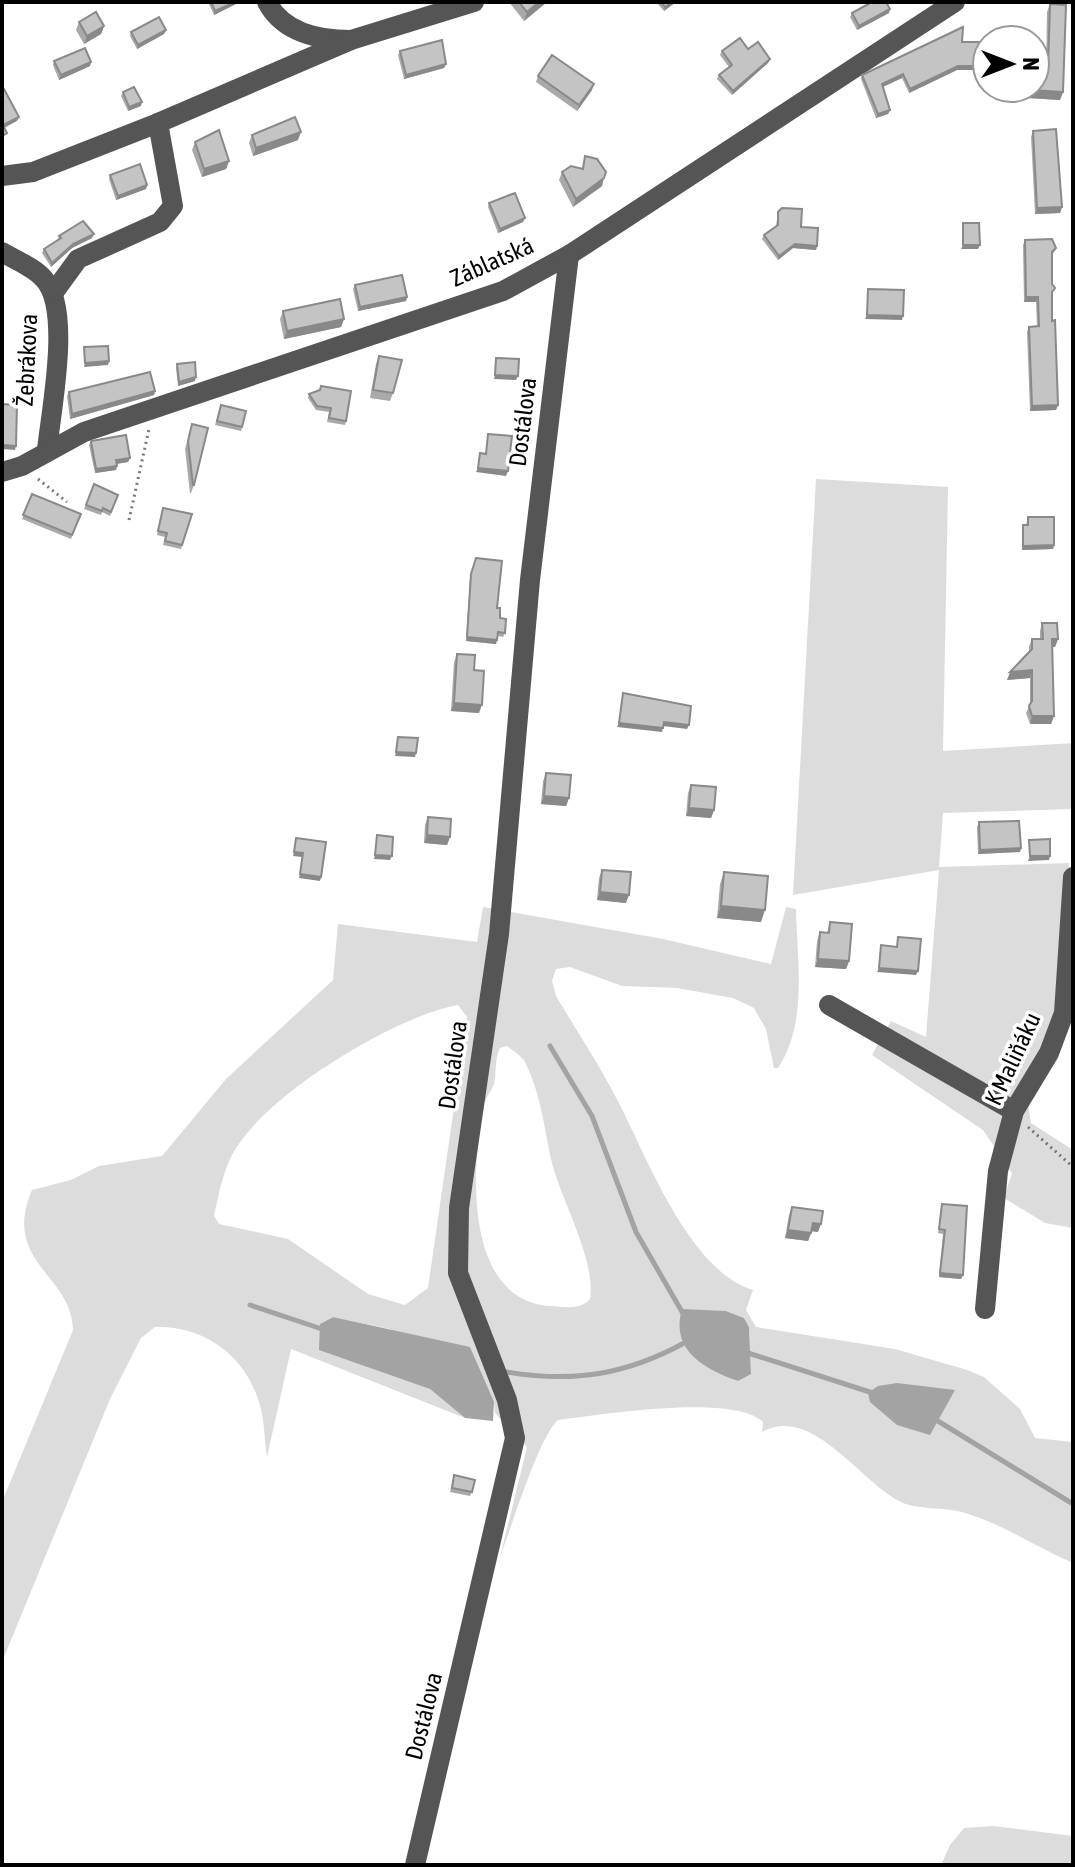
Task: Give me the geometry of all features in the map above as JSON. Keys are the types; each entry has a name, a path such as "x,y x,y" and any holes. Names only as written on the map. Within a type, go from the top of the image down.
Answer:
{"street":[{"path":"267,2 275,14 293,29 322,38 351,40"},
{"path":"2,176 33,172 158,123 351,40 474,2"},
{"name":"Záblatská","path":"12,469 84,432 503,291 569,255 955,2"},
{"path":"54,292 78,259 160,222 173,206 158,123"},
{"name":"Žebrákova","path":"2,252 43,277 54,292 58,323 47,450"},
{"name":"Dostálova","path":"415,1865 515,1438 507,1400 458,1273 459,1208 499,934 530,580 569,255"},
{"name":"K Maliňáku","path":"985,1309 998,1171 1014,1111 1049,1053 1064,1013 1073,877"},
{"path":"829,1005 1014,1111"}],"path":[{"path":"129,520 154,409"},
{"path":"12,469 67,502"},
{"path":"1014,1111 1041,1142 1073,1167"}],"shaded area":[{"path":"816,479 948,487 943,751 1073,743 1071,809 943,813 939,867 1069,863 1060,1005 1025,1085 1031,1123 1073,1150 1073,1228 1045,1223 1004,1198 1012,1173 983,1130 872,1055 891,1021 926,1037 939,870 793,895"},
{"path":"483,907 663,939 771,964 786,907 796,909 799,970 797,1011 794,1031 778,1068 774,1068 766,1029 754,1008 733,998 677,988 622,986 570,967 556,969 552,981 556,996 606,1079 658,1184 691,1238 710,1261 731,1279 753,1290 746,1310 756,1327 895,1349 967,1370 984,1377 1020,1409 1035,1438 1073,1442 1073,1563 976,1517 955,1510 901,1502 835,1449 799,1428 781,1426 762,1432 763,1422 747,1413 696,1407 558,1420 542,1444 500,1557 527,1447 495,1413 494,1402 390,1329 332,1317 320,1324 404,1378 430,1389 465,1418 291,1349 267,1457 259,1402 244,1370 233,1357 220,1346 190,1331 155,1327 141,1338 110,1399 2,1662 2,1502 73,1330 70,1311 62,1295 31,1252 25,1235 25,1215 32,1190 71,1180 99,1166 162,1156 226,1079 333,980 338,924 477,942","holes":["458,1005 467,1017 428,1288 405,1305 368,1294 288,1239 219,1224 214,1216 230,1158 258,1121 281,1099 372,1039 432,1012","507,1046 521,1057 535,1086 552,1163 588,1267 590,1299 582,1305 551,1306 525,1300 505,1285 491,1264 482,1238 477,1210 477,1154 483,1111 494,1084 500,1048","682,1310 726,1311 744,1318 749,1327 751,1374"]},
{"path":"682,1309 726,1311 744,1318 749,1327 751,1374 738,1381 702,1364 693,1356 681,1336"},
{"path":"333,1317 470,1347 494,1402 493,1421 465,1418 430,1389 319,1350 320,1324"},
{"path":"897,1383 955,1390 930,1435 897,1425 870,1402 868,1393 878,1386"},
{"path":"994,1826 1073,1836 1073,1865 941,1865 950,1845 964,1828"}],"building":[{"path":"211,2 235,2 215,11"},
{"path":"519,2 539,2 527,12"},
{"path":"872,2 886,2 890,9 859,26 852,13"},
{"path":"1050,4 1066,5 1063,92 1051,91"},
{"path":"96,12 104,26 87,36 79,22"},
{"path":"159,17 166,30 138,45 131,32"},
{"path":"963,27 962,42 971,42 971,66 958,66 910,89 903,74 882,84 890,110 878,114 862,75"},
{"path":"740,38 748,49 758,42 770,59 733,91 719,75 732,65 722,51"},
{"path":"442,40 446,64 406,75 400,51"},
{"path":"85,48 91,62 61,75 54,61"},
{"path":"552,55 594,84 579,105 538,76"},
{"path":"134,87 142,102 129,107 123,92"},
{"path":"2,90 19,117 3,125 7,133 2,136"},
{"path":"295,117 301,132 256,148 252,135"},
{"path":"1056,129 1062,207 1037,208 1033,131"},
{"path":"219,130 229,161 204,169 195,142"},
{"path":"585,156 597,159 606,172 604,178 576,199 562,172 571,166 583,169"},
{"path":"140,164 147,185 118,196 110,175"},
{"path":"515,193 525,218 500,229 489,203"},
{"path":"782,208 802,209 801,227 818,228 817,246 795,244 779,256 764,235 778,225 778,212"},
{"path":"83,221 94,234 73,244 52,263 44,249"},
{"path":"963,223 979,223 980,245 963,245"},
{"path":"1052,239 1056,248 1052,252 1052,284 1055,288 1052,292 1052,321 1055,320 1058,405 1032,406 1029,327 1039,326 1038,297 1026,297 1025,240"},
{"path":"402,275 407,297 360,307 355,285"},
{"path":"868,289 904,290 903,316 867,315"},
{"path":"340,299 344,319 287,331 283,311"},
{"path":"108,346 109,361 85,363 84,347"},
{"path":"379,356 402,360 393,393 373,390"},
{"path":"496,358 519,359 518,376 495,375"},
{"path":"195,362 196,377 179,382 177,364"},
{"path":"150,372 155,391 72,414 69,392"},
{"path":"321,386 351,391 346,421 329,418 331,408 317,406 309,394 320,390"},
{"path":"2,404 17,405 16,446 2,445"},
{"path":"221,405 246,411 242,427 217,421"},
{"path":"192,424 208,428 194,485 188,441"},
{"path":"488,434 512,436 508,471 478,468 480,453 486,454"},
{"path":"126,435 130,458 116,460 117,466 96,469 91,441"},
{"path":"94,484 118,495 111,512 86,505"},
{"path":"32,494 81,514 72,535 23,515"},
{"path":"163,508 192,514 182,545 165,541 167,533 158,531"},
{"path":"1028,517 1054,517 1054,545 1023,546 1023,525 1028,525"},
{"path":"476,558 502,561 497,608 500,608 500,618 506,619 505,633 498,632 497,640 467,637 471,574"},
{"path":"1042,623 1057,623 1058,639 1052,639 1054,716 1032,716 1029,706 1032,701 1032,670 1010,672 1032,649 1032,639 1043,639"},
{"path":"457,654 475,655 474,670 484,671 482,705 454,703"},
{"path":"623,693 691,706 689,725 664,722 663,728 619,723"},
{"path":"398,737 418,738 416,753 396,752"},
{"path":"546,773 571,775 569,798 544,796"},
{"path":"691,785 716,787 714,810 689,808"},
{"path":"428,817 451,819 450,837 427,835"},
{"path":"1019,821 1021,848 980,850 979,822"},
{"path":"377,835 393,837 392,856 375,855"},
{"path":"296,838 326,842 321,877 300,874 303,853 294,852"},
{"path":"1050,839 1050,856 1030,856 1029,840"},
{"path":"602,870 631,872 629,895 600,892"},
{"path":"724,872 768,876 765,910 721,906"},
{"path":"830,922 852,924 849,961 818,959 820,932 829,933"},
{"path":"898,937 921,939 918,971 879,968 881,945 897,947"},
{"path":"942,1204 967,1206 963,1275 940,1273 945,1230 939,1229"},
{"path":"792,1207 823,1211 821,1224 813,1223 811,1233 788,1230"},
{"path":"454,1475 475,1480 472,1492 452,1488"}],"waterway":[{"path":"550,1046 592,1116 636,1232 685,1317"},
{"path":"250,1305 325,1330"},
{"path":"507,1372 555,1377 599,1374 642,1362 686,1342"},
{"path":"748,1353 876,1394"},
{"path":"933,1418 1073,1504"}]}
